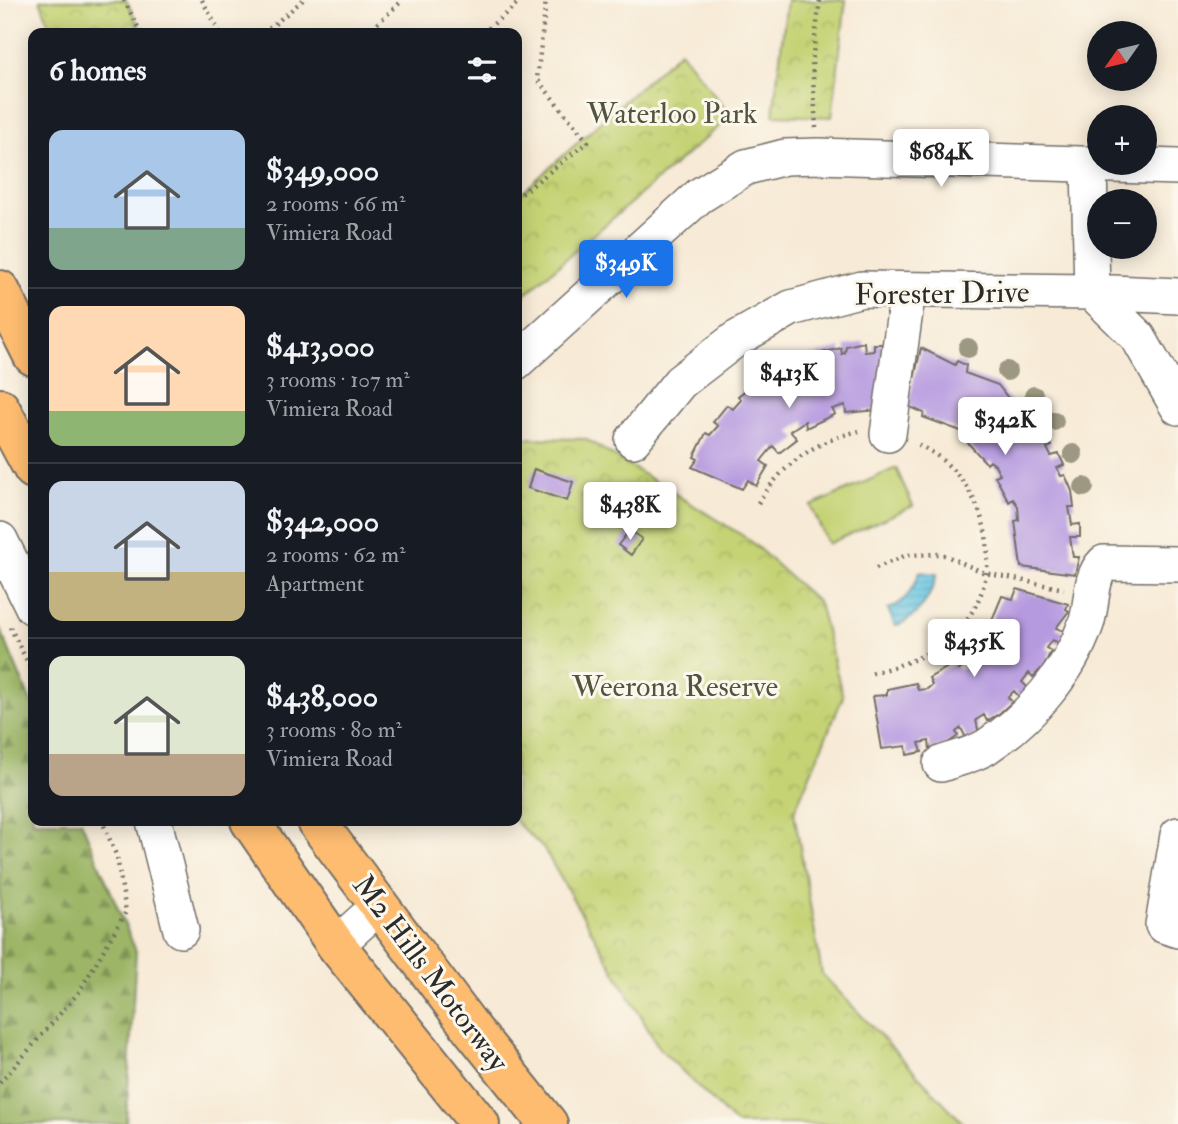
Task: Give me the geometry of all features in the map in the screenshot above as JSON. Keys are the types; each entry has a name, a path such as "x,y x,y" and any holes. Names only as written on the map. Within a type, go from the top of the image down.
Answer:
{"highway":[{"path":"0,290 28,346"},
{"path":"0,408 28,460"},
{"name":"M2 Hills Motorway","path":"253,826 336,945 480,1124"},
{"name":"M2 Hills Motorway","path":"320,826 548,1124"}],"street":[{"path":"522,357 699,196 746,167 785,157 818,156 1087,166"},
{"path":"1157,167 1178,167"},
{"path":"1089,175 1092,292 1138,337 1178,407"},
{"name":"Forester Drive","path":"634,440 681,382 736,339 790,308 862,289 1178,296"},
{"path":"888,433 908,290"},
{"path":"0,540 28,580"},
{"path":"941,764 985,748 1031,711 1068,664 1087,622 1098,570 1104,563 1178,564"},
{"path":"154,826 181,930"},
{"path":"1170,928 1178,835"},
{"path":"336,945 379,906"}],"path":[{"path":"124,0 138,28"},
{"path":"202,0 217,28"},
{"path":"270,28 303,0"},
{"path":"373,28 403,0"},
{"path":"489,28 518,3 515,0"},
{"path":"522,193 587,142 537,79 545,0"},
{"path":"818,156 812,61 820,0"},
{"path":"758,503 775,477 799,455 828,439 861,430 888,433 934,454 954,467 972,492 984,521 989,553 976,603 958,630 907,664 872,673"},
{"path":"876,568 907,555 942,554 985,573 1092,595"},
{"path":"0,1083 79,992 125,912 117,857 105,826"}],"green space":[{"path":"40,0 126,0 140,28 51,28"},
{"name":"Waterloo Park","path":"787,0 846,0 832,117 773,115"},
{"name":"Waterloo Park","path":"680,51 731,116 522,297 522,193"},
{"name":"Weerona Reserve","path":"522,438 586,439 748,539 819,603 843,697 794,812 822,974 964,1124 736,1124 659,1048 544,849 520,826"},
{"path":"896,468 913,506 828,544 811,506"},
{"path":"0,628 28,695 28,826 83,826 136,951 126,1124 0,1124"}],"water":[{"path":"919,572 937,574 931,591 923,606 911,618 895,626 888,609 908,594"}],"building":[{"path":"864,342 865,352 874,351 874,344 887,344 878,410 846,413 845,405 832,409 835,414 806,428 805,421 790,431 797,439 779,453 773,446 761,461 768,466 756,486 748,480 742,489 692,467 698,459 694,457 706,433 710,435 718,426 713,422 727,405 733,409 741,400 738,396 760,379 764,384 771,378 770,373 781,369 783,374 793,370 790,361 800,357 803,367 812,362 810,356 841,348 842,354 845,353 846,346"},
{"path":"921,348 955,365 957,361 966,365 965,373 998,385 1015,407 1020,402 1029,411 1024,416 1031,424 1034,421 1052,446 1047,448 1051,456 1059,454 1064,465 1057,468 1061,476 1065,475 1072,491 1074,507 1069,507 1072,525 1080,524 1080,537 1070,537 1073,557 1079,557 1075,574 1021,567 1015,521 1019,520 1018,506 1013,499 1009,502 995,476 1000,474 995,465 990,461 987,464 961,431 923,417 924,413 908,406"},
{"path":"534,469 573,482 567,501 528,488"},
{"path":"630,530 642,539 631,555 618,545"},
{"path":"1017,589 1068,604 1066,609 1069,611 1056,628 1064,631 1059,643 1052,640 1046,648 1051,651 1044,666 1033,677 1029,673 1022,682 1031,691 1022,700 1014,691 1008,697 1012,702 1000,713 987,721 984,715 976,720 979,734 967,740 961,728 956,732 958,736 942,747 930,749 929,741 919,743 922,752 907,755 906,746 882,749 873,696 887,695 887,689 916,683 918,690 927,689 932,685 929,678 955,663 959,670 965,666 971,660 965,654 985,634 992,639 997,633 1001,625 992,620 1002,596 1013,599"}]}
